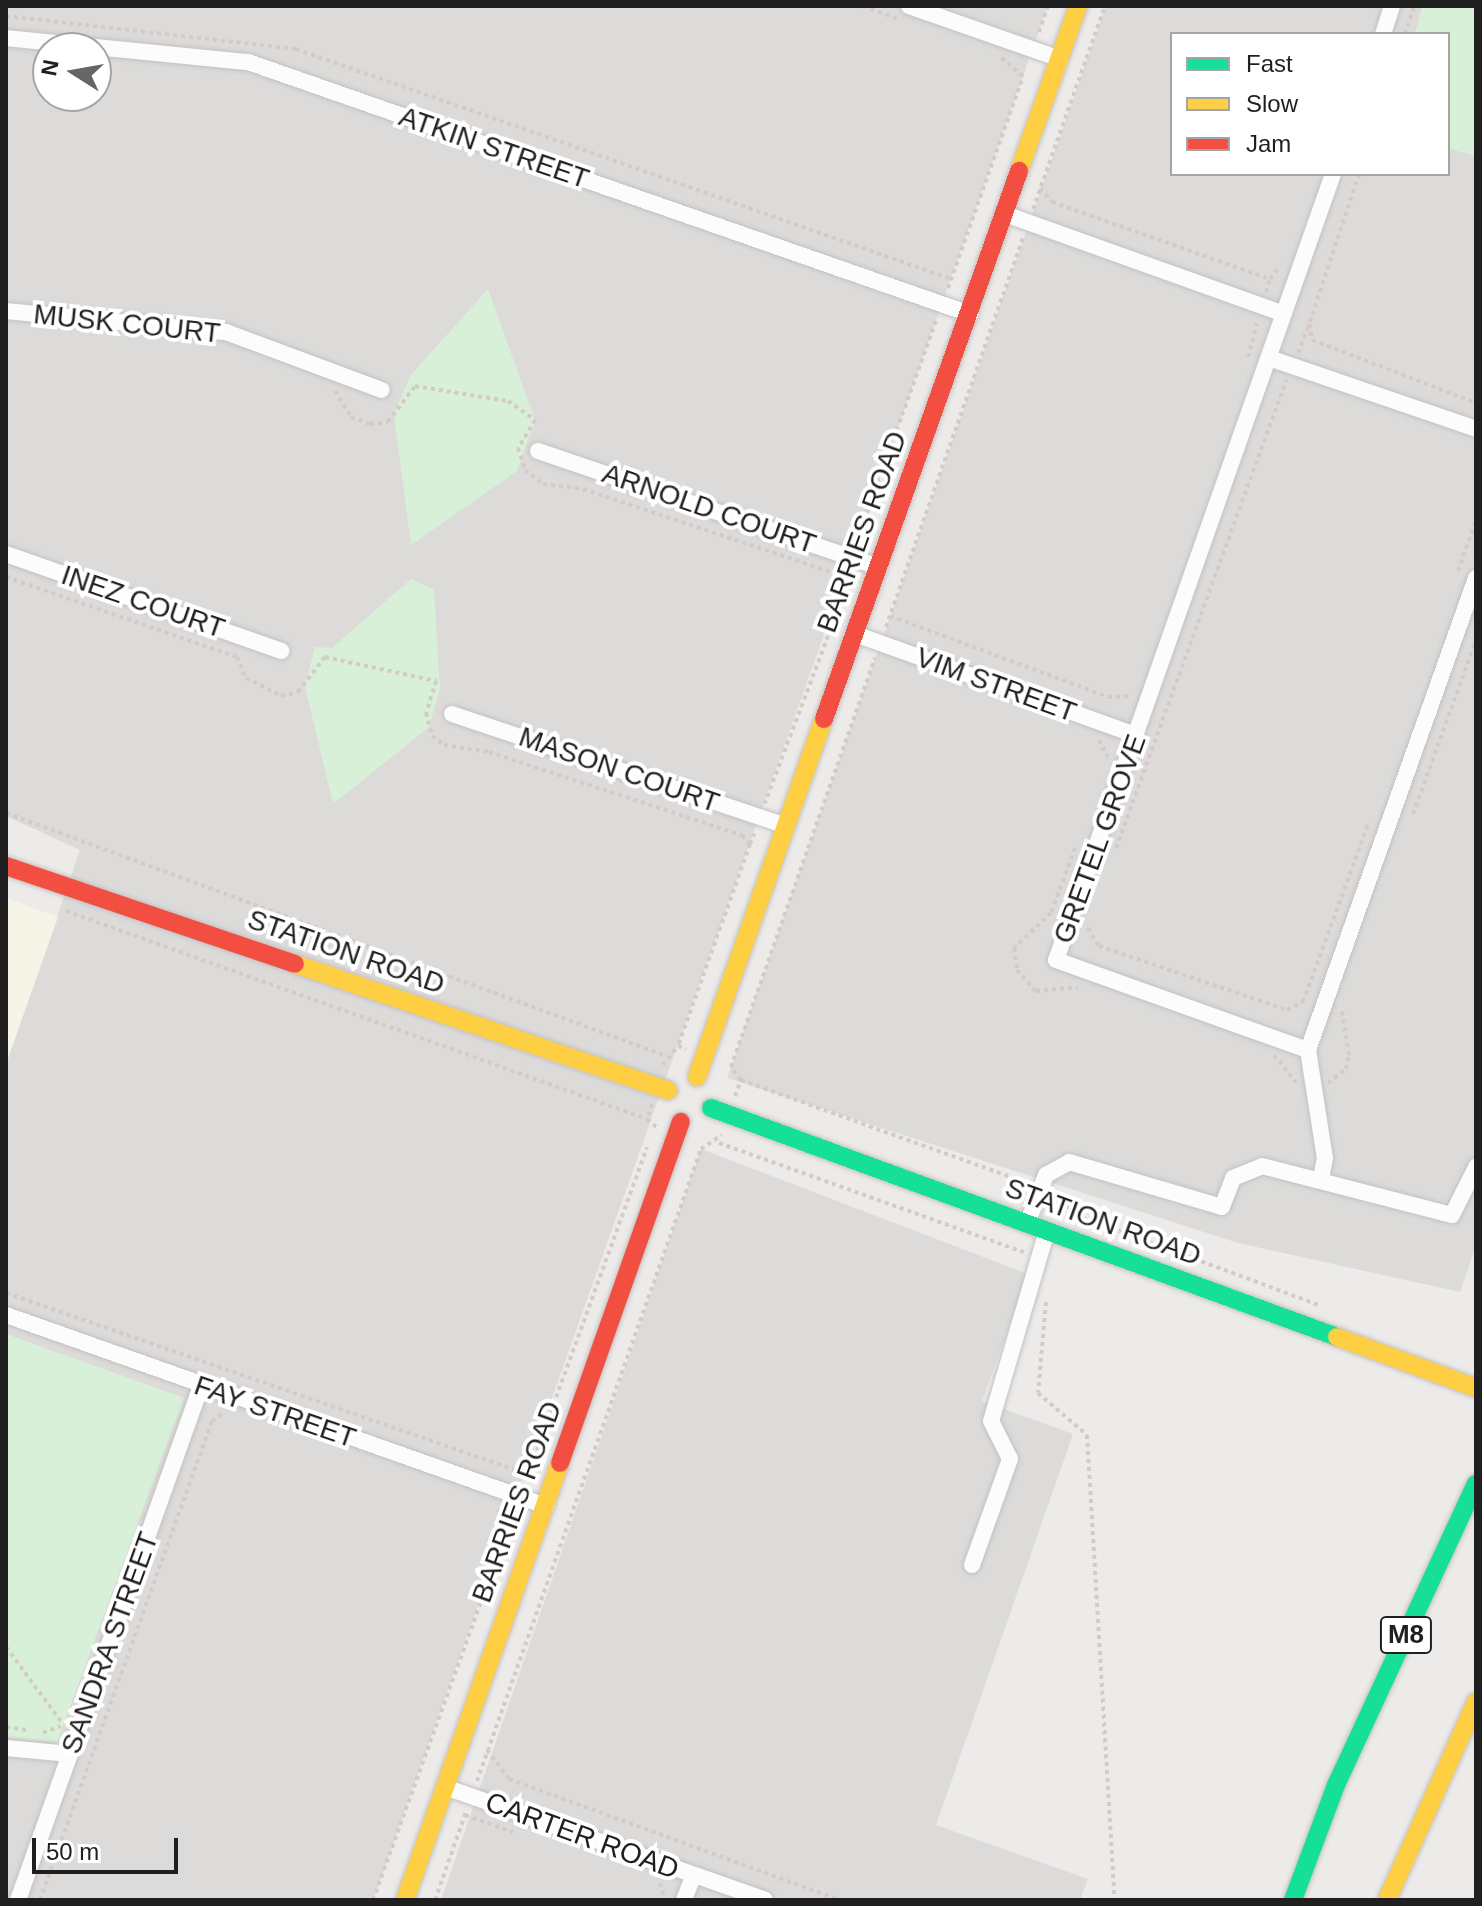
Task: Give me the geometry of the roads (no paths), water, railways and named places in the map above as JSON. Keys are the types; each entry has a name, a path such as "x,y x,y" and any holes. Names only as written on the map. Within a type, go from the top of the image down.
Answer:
{"main road":[{"name":"BARRIES ROAD","path":"697,1077 1078,6"},
{"name":"STATION ROAD","path":"6,866 668,1090"},
{"path":"697,1077 710,1089 720,1112 699,1121 681,1122 669,1111 668,1090 678,1079 697,1077"},
{"name":"STATION ROAD","path":"720,1112 1476,1388"},
{"name":"BARRIES ROAD","path":"405,1900 681,1122"},
{"name":"M8","path":"1293,1900 1336,1785 1476,1484"},
{"path":"1387,1900 1476,1702"}],"street":[{"path":"1384,32 1392,6"},
{"path":"908,14 1060,59"},
{"name":"ATKIN STREET","path":"6,38 248,62 939,312 970,314"},
{"name":"GRETEL GROVE","path":"1308,1050 1056,960 1332,176"},
{"path":"1005,214 1284,314"},
{"name":"MUSK COURT","path":"6,311 226,332 382,390"},
{"path":"1269,358 1476,429"},
{"name":"ARNOLD COURT","path":"538,451 879,567"},
{"name":"INEZ COURT","path":"6,554 281,651"},
{"path":"1321,1179 1325,1158 1308,1050 1476,578"},
{"name":"VIM STREET","path":"855,634 878,650 1136,735"},
{"name":"MASON COURT","path":"452,714 786,826"},
{"path":"1027,1224 1046,1175 1069,1162 1222,1207 1233,1178 1262,1166 1452,1215 1460,1211 1476,1167"},
{"path":"972,1565 1010,1459 991,1421 1047,1231"},
{"name":"FAY STREET","path":"6,1315 546,1506"},
{"name":"SANDRA STREET","path":"18,1900 201,1386"},
{"path":"6,1748 70,1754"},
{"name":"CARTER ROAD","path":"445,1787 765,1900"},
{"path":"684,1900 693,1876"}]}
